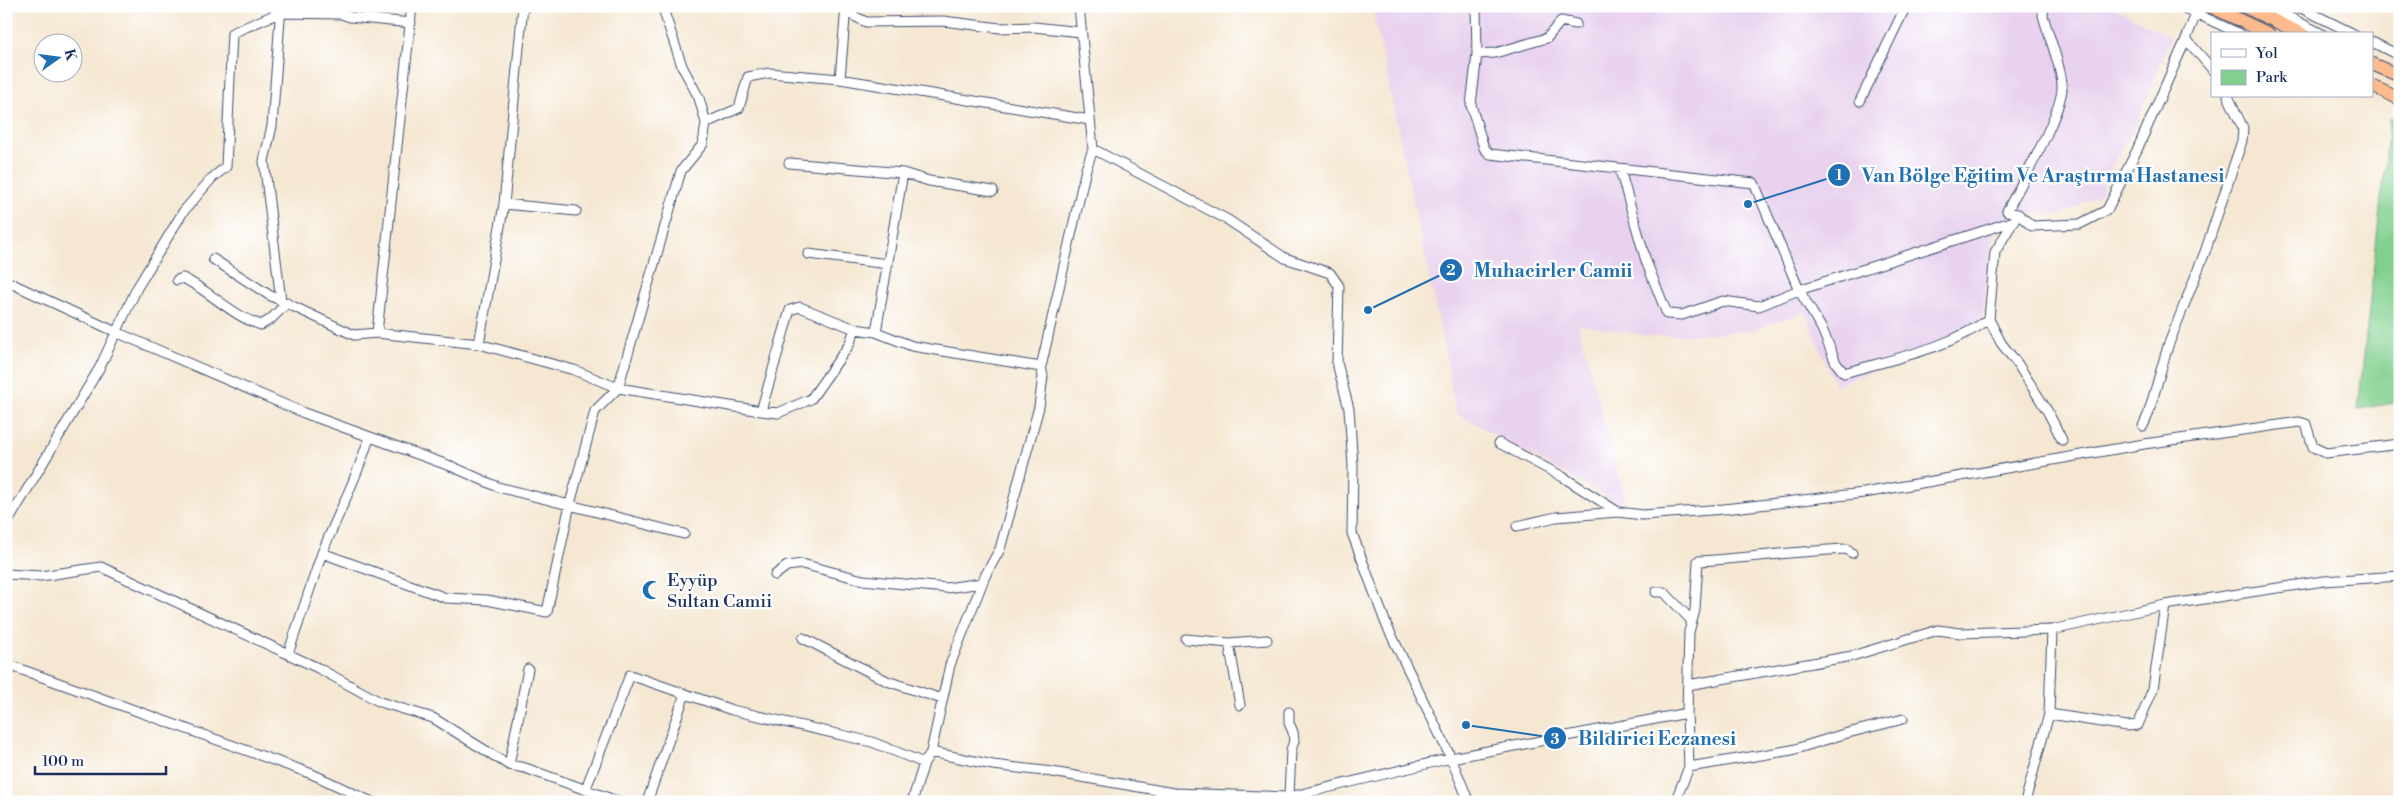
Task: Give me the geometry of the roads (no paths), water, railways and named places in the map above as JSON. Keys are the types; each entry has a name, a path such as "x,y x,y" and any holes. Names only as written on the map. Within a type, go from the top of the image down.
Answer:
{"highway":[{"path":"2210,6 2265,32"},
{"path":"2243,6 2298,32"},
{"path":"2374,64 2394,73"},
{"path":"2374,87 2400,99"}],"street":[{"path":"377,332 412,6"},
{"path":"479,344 504,204 523,6"},
{"path":"322,553 446,598 487,600 547,612 570,504 595,410 618,388 681,172 703,144 706,123 699,98 682,66 664,6"},
{"path":"912,802 924,763 931,752 950,665 982,583 1000,549 1039,407 1041,367 1086,169 1093,149 1079,6"},
{"path":"1476,6 1477,54 1471,105 1484,148 1490,154 1620,170 1754,183 1799,290 1822,328 1836,363 1844,373 1945,342 1978,327 1989,319"},
{"path":"1860,101 1906,6"},
{"path":"2044,6 2042,15 2062,85 2060,103 2028,172 2007,211 2032,226 2080,224 2107,210 2137,150 2196,14"},
{"path":"2180,6 2236,32"},
{"path":"2268,6 2318,32"},
{"path":"2297,6 2350,32"},
{"path":"840,79 846,9 866,22 943,21 1000,28 1034,27 1081,32"},
{"path":"6,525 100,367 137,288 183,212 212,178 226,167 232,32 280,10 341,14 350,17 411,23"},
{"path":"177,280 183,278 213,298 261,325 271,319 284,302 264,161 272,126 280,10"},
{"path":"1477,54 1495,53 1547,38 1561,22 1576,24"},
{"path":"2186,39 2211,68"},
{"path":"2374,43 2400,56"},
{"path":"706,123 738,108 748,77 769,73 840,79 1090,120"},
{"path":"2143,426 2168,346 2208,243 2242,141 2243,128 2229,98"},
{"path":"1093,149 1228,220 1285,258 1330,274 1339,286 1337,363 1349,409 1353,466 1352,533 1386,624 1451,758 1469,802"},
{"path":"790,163 903,173 930,182 993,191"},
{"path":"1620,170 1646,261 1667,314 1682,315 1723,301 1760,306 1799,290 2016,217"},
{"path":"876,332 903,173"},
{"path":"504,204 576,211"},
{"path":"2016,217 1995,252 1989,319 2002,343 2048,412 2062,440"},
{"path":"808,254 888,264"},
{"path":"213,259 284,302 354,335 377,332 479,344 574,370 618,388 778,413 811,400 849,345 855,329"},
{"path":"6,281 116,332 304,414 453,467 498,488 570,504 684,534"},
{"path":"761,411 790,310 800,307 855,329 876,332 912,346 1041,367"},
{"path":"1517,526 1556,517 1618,512 1643,515 1724,509 1864,494 2144,444 2300,422 2306,424 2313,447 2326,452 2400,444"},
{"path":"288,654 322,553 343,502 355,483 369,438"},
{"path":"1499,443 1563,477 1618,512"},
{"path":"1674,802 1689,767 1687,714 1689,632 1695,610 1698,562 1750,558 1798,551 1847,549 1852,553"},
{"path":"775,575 787,566 802,564 863,580 946,588 982,583"},
{"path":"6,574 40,576 101,567 288,654 380,702 433,718 509,765 525,768 586,788 620,802"},
{"path":"1688,685 1852,656 1938,630 1960,633 2052,630 2164,606 2324,581 2400,576"},
{"path":"1656,592 1664,592 1692,621"},
{"path":"2049,714 2127,726 2138,725 2153,689 2164,606"},
{"path":"2025,802 2049,714 2052,630"},
{"path":"803,638 888,681 942,699"},
{"path":"1186,639 1229,643 1267,640"},
{"path":"1229,643 1240,705"},
{"path":"6,664 312,774 372,802"},
{"path":"509,765 528,669"},
{"path":"586,788 630,675 732,710 872,742 924,763"},
{"path":"647,802 685,694"},
{"path":"1289,712 1289,722 1294,741 1291,750 1289,797"},
{"path":"931,752 993,765 1052,772 1174,793 1289,797 1451,758 1687,714"},
{"path":"1689,767 1792,750 1902,719"}],"place":[{"name":"Van Bölge Eğitim Ve Araştırma Hastanesi","path":"1748,204"},
{"name":"Muhacirler Camii","path":"1368,310"},
{"name":"Eyyüp Sultan Camii","path":"652,590"},
{"name":"Bildirici Eczanesi","path":"1466,725"}]}
